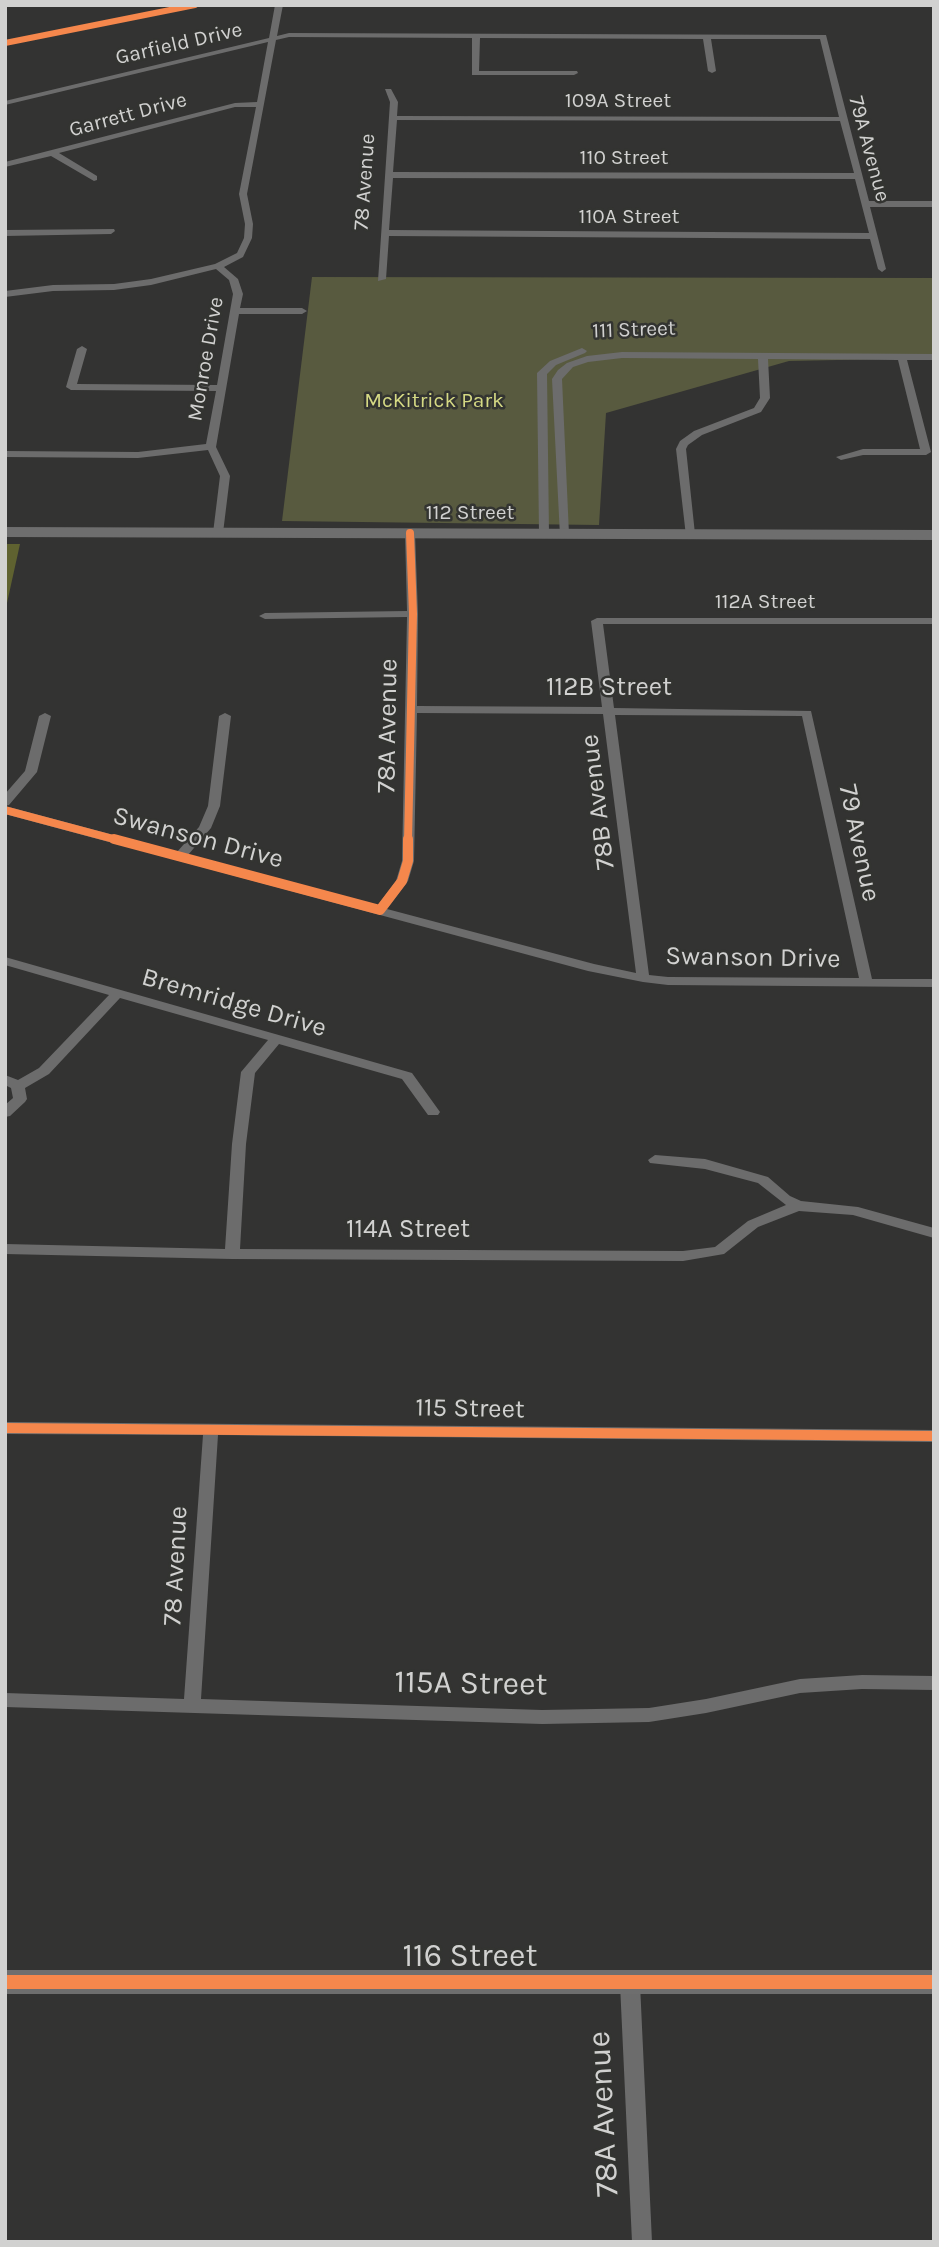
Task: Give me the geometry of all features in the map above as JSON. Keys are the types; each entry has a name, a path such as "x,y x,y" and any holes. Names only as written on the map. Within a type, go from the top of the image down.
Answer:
{"street":[{"path":"5,43 195,5"},
{"name":"Monroe Drive","path":"218,533 225,476 211,447 236,311 237,285 218,266 240,255 248,238 249,224 243,194 279,5"},
{"name":"Garfield Drive","path":"5,103 289,35 823,37"},
{"path":"476,36 475,73 574,73"},
{"path":"707,37 712,71"},
{"name":"79A Avenue","path":"823,37 882,269"},
{"name":"78 Avenue","path":"381,279 394,102 388,90"},
{"name":"Garrett Drive","path":"5,165 235,105 260,104"},
{"name":"109A Street","path":"393,118 843,119"},
{"path":"52,153 94,178"},
{"name":"110 Street","path":"389,175 858,176"},
{"path":"865,204 934,204"},
{"path":"5,233 111,230"},
{"name":"110A Street","path":"385,233 874,236"},
{"path":"5,294 53,288 139,284 218,266"},
{"path":"236,311 302,311"},
{"name":"111 Street","path":"544,534 541,383 542,373 553,362 575,352 611,348 747,348 852,357"},
{"path":"82,349 71,387 222,388"},
{"name":"111 Street","path":"564,534 557,379 565,368 587,359 615,356 934,357"},
{"path":"690,534 681,456 684,443 698,433 758,410 765,398 764,356"},
{"path":"841,457 863,452 928,458 902,357"},
{"path":"5,454 138,455 211,447"},
{"name":"112 Street","path":"5,532 934,535"},
{"name":"78A Avenue","path":"380,910 402,881 408,861 413,614 410,533"},
{"path":"265,616 413,614"},
{"name":"112A Street","path":"597,621 934,621"},
{"name":"78B Avenue","path":"597,621 643,978"},
{"name":"112B Street","path":"412,709 807,713"},
{"name":"79 Avenue","path":"807,713 866,982"},
{"path":"5,802 31,772 45,716"},
{"path":"180,857 205,828 214,806 225,716"},
{"name":"Swanson Drive","path":"5,810 593,968 643,978 668,981 934,983"},
{"name":"Bremridge Drive","path":"5,961 407,1076 433,1112"},
{"path":"18,1086 44,1071 117,993"},
{"path":"232,1254 239,1144 248,1072 276,1039"},
{"path":"5,1079 18,1086"},
{"path":"5,1113 20,1100 18,1086"},
{"path":"655,1160 705,1164 763,1180 785,1199 798,1206"},
{"name":"114A Street","path":"5,1249 232,1254 683,1256 719,1251 753,1224 798,1206 853,1210 934,1233"},
{"name":"115 Street","path":"5,1428 934,1436"},
{"name":"78 Avenue","path":"192,1707 211,1429"},
{"name":"115A Street","path":"5,1700 542,1717 649,1715 800,1686 862,1682 934,1683"},
{"name":"116 Street","path":"5,1982 934,1982"},
{"name":"78A Avenue","path":"630,1984 642,2242"}],"green space":[{"name":"McKitrick Park","path":"312,277 934,278 934,358 789,361 606,413 599,525 282,521"},
{"path":"5,544 20,544 5,612"}],"cycle path":[{"path":"5,43 195,5"},
{"path":"5,810 380,910 402,881 408,861 413,614 410,533"},
{"path":"5,1428 934,1436"},
{"path":"5,1982 934,1982"}]}
